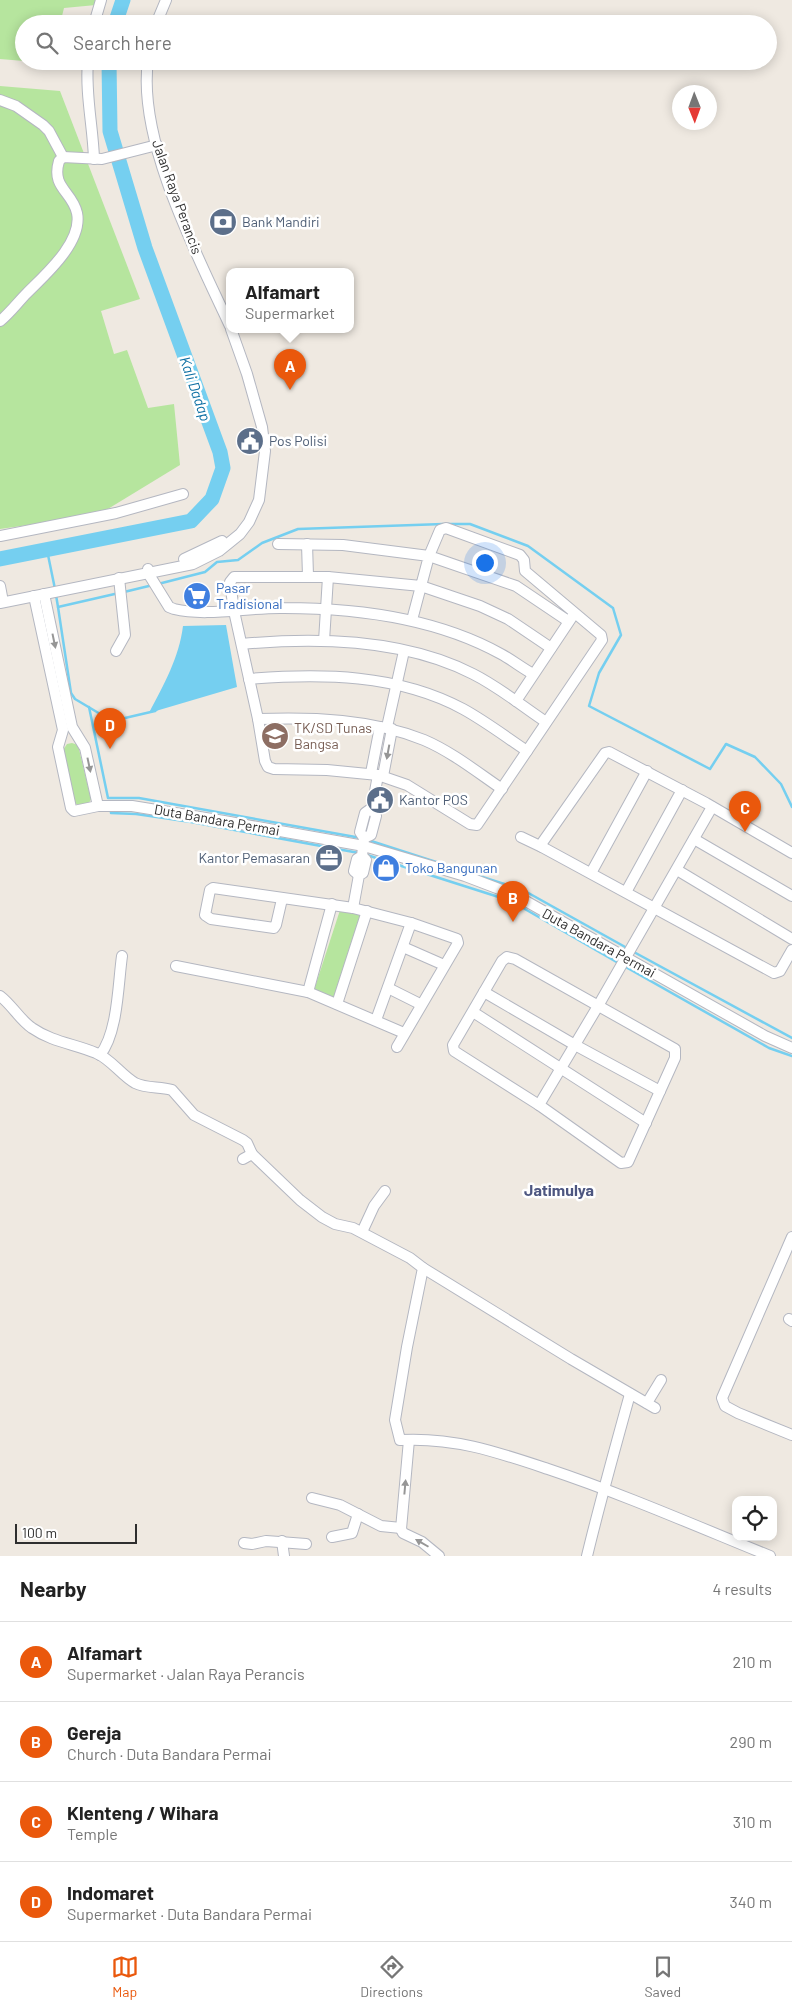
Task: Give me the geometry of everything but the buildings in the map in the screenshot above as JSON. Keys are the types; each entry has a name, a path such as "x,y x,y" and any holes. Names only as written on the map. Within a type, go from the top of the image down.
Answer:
{"street":[{"path":"97,15 101,0"},
{"path":"160,15 166,0"},
{"path":"87,70 87,86 98,159"},
{"name":"Jalan Raya Perancis","path":"147,70 146,83 148,102 157,145 184,227 226,316"},
{"path":"0,100 16,106 43,125 60,149 63,158"},
{"path":"0,321 55,265 76,232 77,213 70,198 60,187 57,180 58,161 63,158 98,159 135,152 157,145"},
{"name":"Jalan Raya Perancis","path":"1,596 49,592 152,577 220,542 241,523 259,490 265,450 262,427 250,381 233,333"},
{"path":"0,536 116,513 183,494"},
{"path":"412,620 430,556 440,530 446,528 520,554 524,560 525,571 516,586"},
{"path":"278,544 343,545 430,556 516,586 568,621"},
{"path":"307,544 308,576"},
{"path":"525,571 601,635 602,640 481,822 473,826 408,785 378,775 327,770 274,769 268,766 265,761 258,719 234,611 230,582 234,577 308,576 421,586 480,606 508,618 550,648"},
{"path":"152,577 169,607 174,609 234,611 284,608 326,610 412,620 480,644 501,654 533,674"},
{"name":"Jalan Raya Perancis","path":"49,592 152,577"},
{"path":"324,641 328,577"},
{"path":"116,651 125,635 120,583"},
{"path":"49,592 72,727 85,748 106,806"},
{"name":"Duta Bandara Permai","path":"49,592 63,730 58,752 71,808 74,811 106,806 132,806 364,846 496,886 765,1036 792,1048"},
{"path":"516,701 575,613"},
{"path":"242,644 281,641 324,641 404,651 440,661 474,674 546,722"},
{"path":"352,908 359,875 363,873 366,860 364,846 371,835 376,816 372,808 386,728 404,651"},
{"path":"249,679 329,675 363,678 396,686 462,708 527,751"},
{"path":"258,719 308,719 386,728 425,741 446,752 502,789"},
{"path":"542,847 542,843 606,753 612,753 682,790 792,853"},
{"path":"591,873 647,771"},
{"path":"626,892 682,790"},
{"path":"539,1106 712,807"},
{"path":"521,837 774,973 780,971 792,950"},
{"path":"694,839 792,896"},
{"path":"677,870 792,939"},
{"path":"282,899 274,928 211,918 205,915 210,890 213,888 352,908 411,923 457,939 458,943 420,1004 397,1047"},
{"path":"308,992 332,904"},
{"path":"337,1004 366,911"},
{"path":"376,1020 411,923"},
{"path":"403,947 444,965"},
{"path":"100,1055 106,1047 112,1024 122,956"},
{"path":"507,958 515,959 675,1049 675,1058 628,1162 622,1164 539,1106 454,1051 453,1045 484,992 502,960 507,958"},
{"path":"176,966 308,992 404,1033"},
{"path":"388,988 420,1004"},
{"path":"484,992 575,1045 660,1091"},
{"path":"0,996 8,1002 30,1027 43,1035 100,1055 136,1084 172,1090 192,1114 247,1143 247,1156 322,1217 362,1232 410,1258 452,1287 651,1405 661,1380"},
{"path":"472,1012 646,1123"},
{"path":"362,1232 374,1206 385,1191"},
{"path":"792,1237 722,1398 725,1406 738,1414 792,1434"},
{"path":"424,1268 407,1347 395,1420 400,1440 443,1440 491,1450 605,1488 770,1556"},
{"path":"587,1556 597,1510 605,1488 630,1394"},
{"path":"409,1440 401,1528 403,1533 422,1542 439,1556"},
{"path":"312,1498 336,1503 381,1526 401,1528"},
{"path":"332,1537 352,1533 358,1514"},
{"path":"282,1541 284,1556"},
{"path":"244,1543 282,1541 306,1544"}],"green space":[{"path":"0,0 97,0 96,5 64,8 62,15 15,15 15,60 0,59"},
{"path":"0,86 60,91 140,299 101,311 114,354 127,350 148,408 174,404 180,465 98,515 0,529"},
{"path":"67,744 78,745 91,799 88,805 81,807 75,803 63,750"},
{"path":"341,907 361,914 335,998 314,990"}],"water":[{"path":"226,625 237,687 149,713 174,660 183,626"}],"waterway":[{"name":"Kali Dadap","path":"118,15 123,0"},
{"name":"Kali Dadap","path":"0,559 191,521 212,499 223,468 220,452 145,248 110,131 109,70"},
{"path":"158,584 205,572 217,562 238,560 262,543 298,529 443,524"},
{"path":"448,524 470,524 528,546 613,608 621,635 599,673 589,706 710,769 726,744 755,757 781,784 792,807"},
{"path":"47,550 55,589"},
{"path":"124,592 153,585"},
{"path":"56,595 58,607 119,593"},
{"path":"58,607 71,693 75,699 112,721 157,709"},
{"path":"89,707 108,798 139,798 361,838"},
{"path":"111,809 111,813 136,814 191,822 359,853"},
{"path":"368,840 523,890 627,948"},
{"path":"367,855 511,901 620,964"},
{"path":"632,951 792,1038"},
{"path":"624,966 769,1048 792,1056"}],"place":[{"name":"Bank Mandiri","path":"223,222"},
{"name":"Alfamart","path":"290,390"},
{"name":"Pos Polisi","path":"250,441"},
{"name":"Pasar Tradisional","path":"197,596"},
{"name":"TK/SD Tunas Bangsa","path":"275,736"},
{"name":"Indomaret","path":"110,749"},
{"name":"Kantor POS","path":"380,800"},
{"name":"Klenteng / Wihara","path":"745,832"},
{"name":"Kantor Pemasaran","path":"329,858"},
{"name":"Toko Bangunan","path":"386,868"},
{"name":"Gereja","path":"513,922"}],"district":[{"name":"Jatimulya","path":"559,1190"}]}
